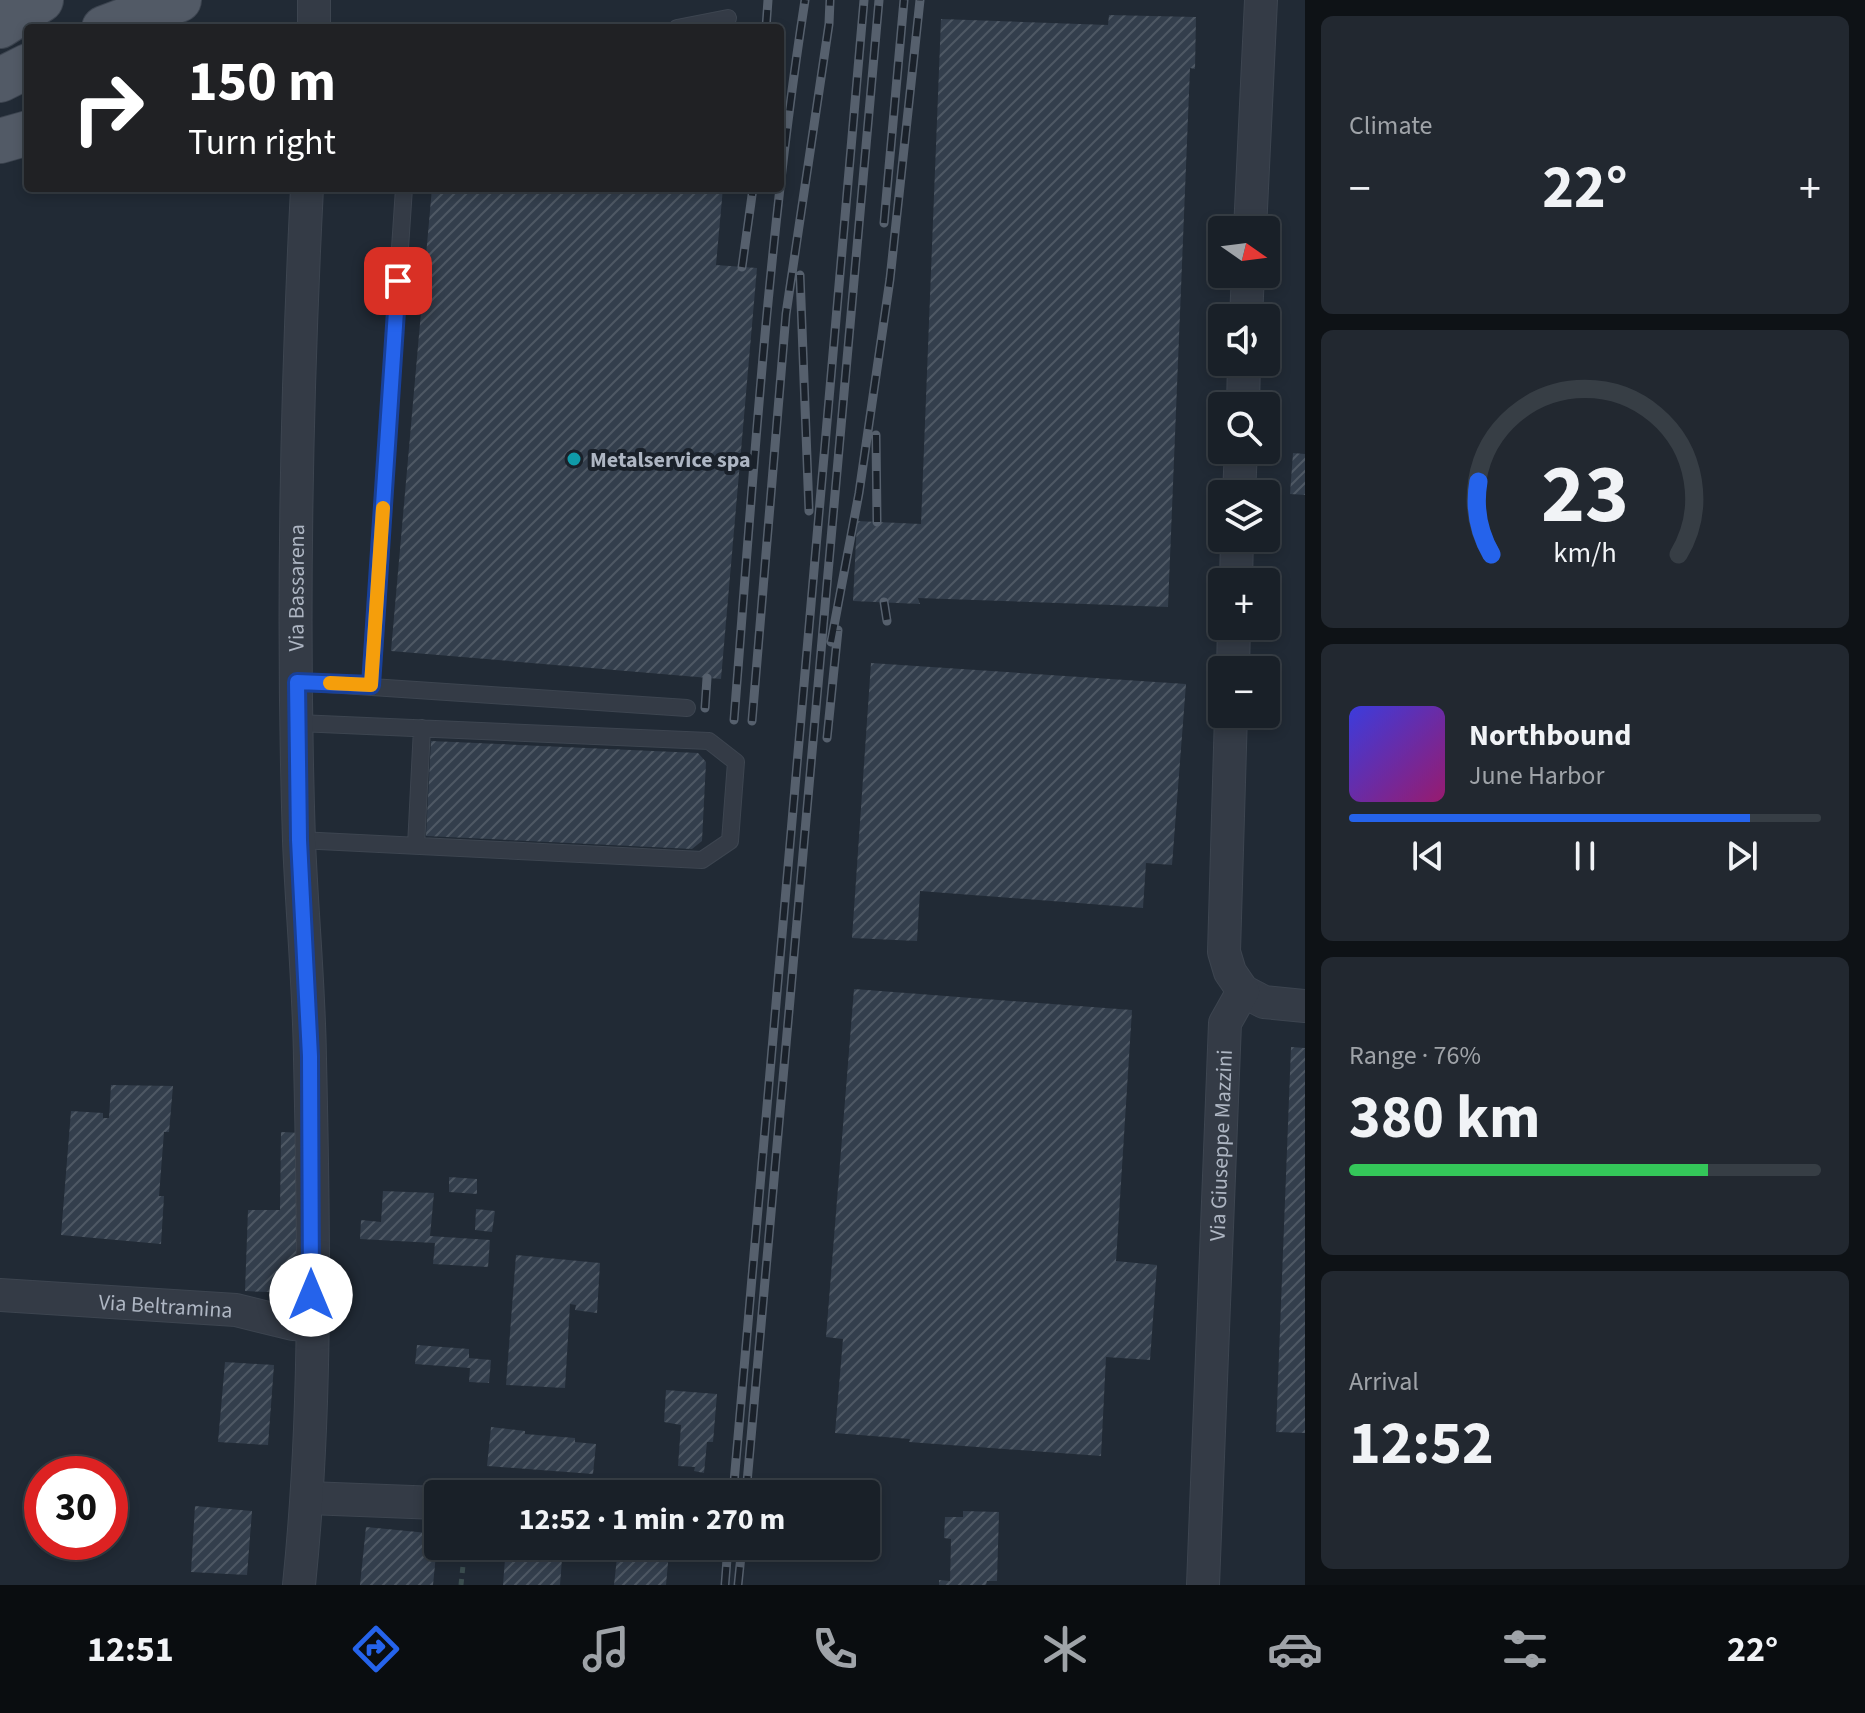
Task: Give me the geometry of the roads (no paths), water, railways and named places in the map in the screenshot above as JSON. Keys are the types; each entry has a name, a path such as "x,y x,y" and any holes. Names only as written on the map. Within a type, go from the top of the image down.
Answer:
{"main road":[{"path":"0,26 41,0"},
{"path":"115,24 179,0"},
{"path":"0,80 24,68"},
{"path":"0,141 24,134"}],"street":[{"path":"314,0 314,24"},
{"path":"1251,216 1261,0"},
{"name":"Via Bassarena","path":"307,192 296,493 299,840 310,1056 311,1325"},
{"path":"1231,728 1224,952 1230,972 1243,991 1264,1002 1305,1006"},
{"name":"Via Giuseppe Mazzini","path":"1203,1585 1225,1023 1243,991"},
{"name":"Via Beltramina","path":"0,1295 236,1310 293,1324 311,1325"},
{"path":"299,1585 308,1498 311,1325"},
{"path":"308,1498 424,1502"}],"lane":[{"path":"697,24 728,18"},
{"path":"371,685 404,192"},
{"path":"297,682 687,708"},
{"path":"298,723 709,741 736,762 730,841 702,860 299,840"},
{"path":"416,846 422,728"}],"railway":[{"path":"766,24 768,0"},
{"path":"784,154 805,0"},
{"path":"752,721 786,314 830,0"},
{"path":"734,1480 864,0"},
{"path":"747,1480 879,0"},
{"path":"884,223 904,0"},
{"path":"831,642 859,493 890,279 920,0"},
{"path":"742,267 752,192"},
{"path":"734,720 780,192"},
{"path":"800,275 809,511"},
{"path":"876,435 877,522"},
{"path":"884,602 887,621"},
{"path":"827,738 838,630"},
{"path":"705,708 707,678"},
{"path":"725,1585 727,1560"},
{"path":"738,1585 741,1560"}],"place":[{"name":"Metalservice spa","path":"574,459"}]}
